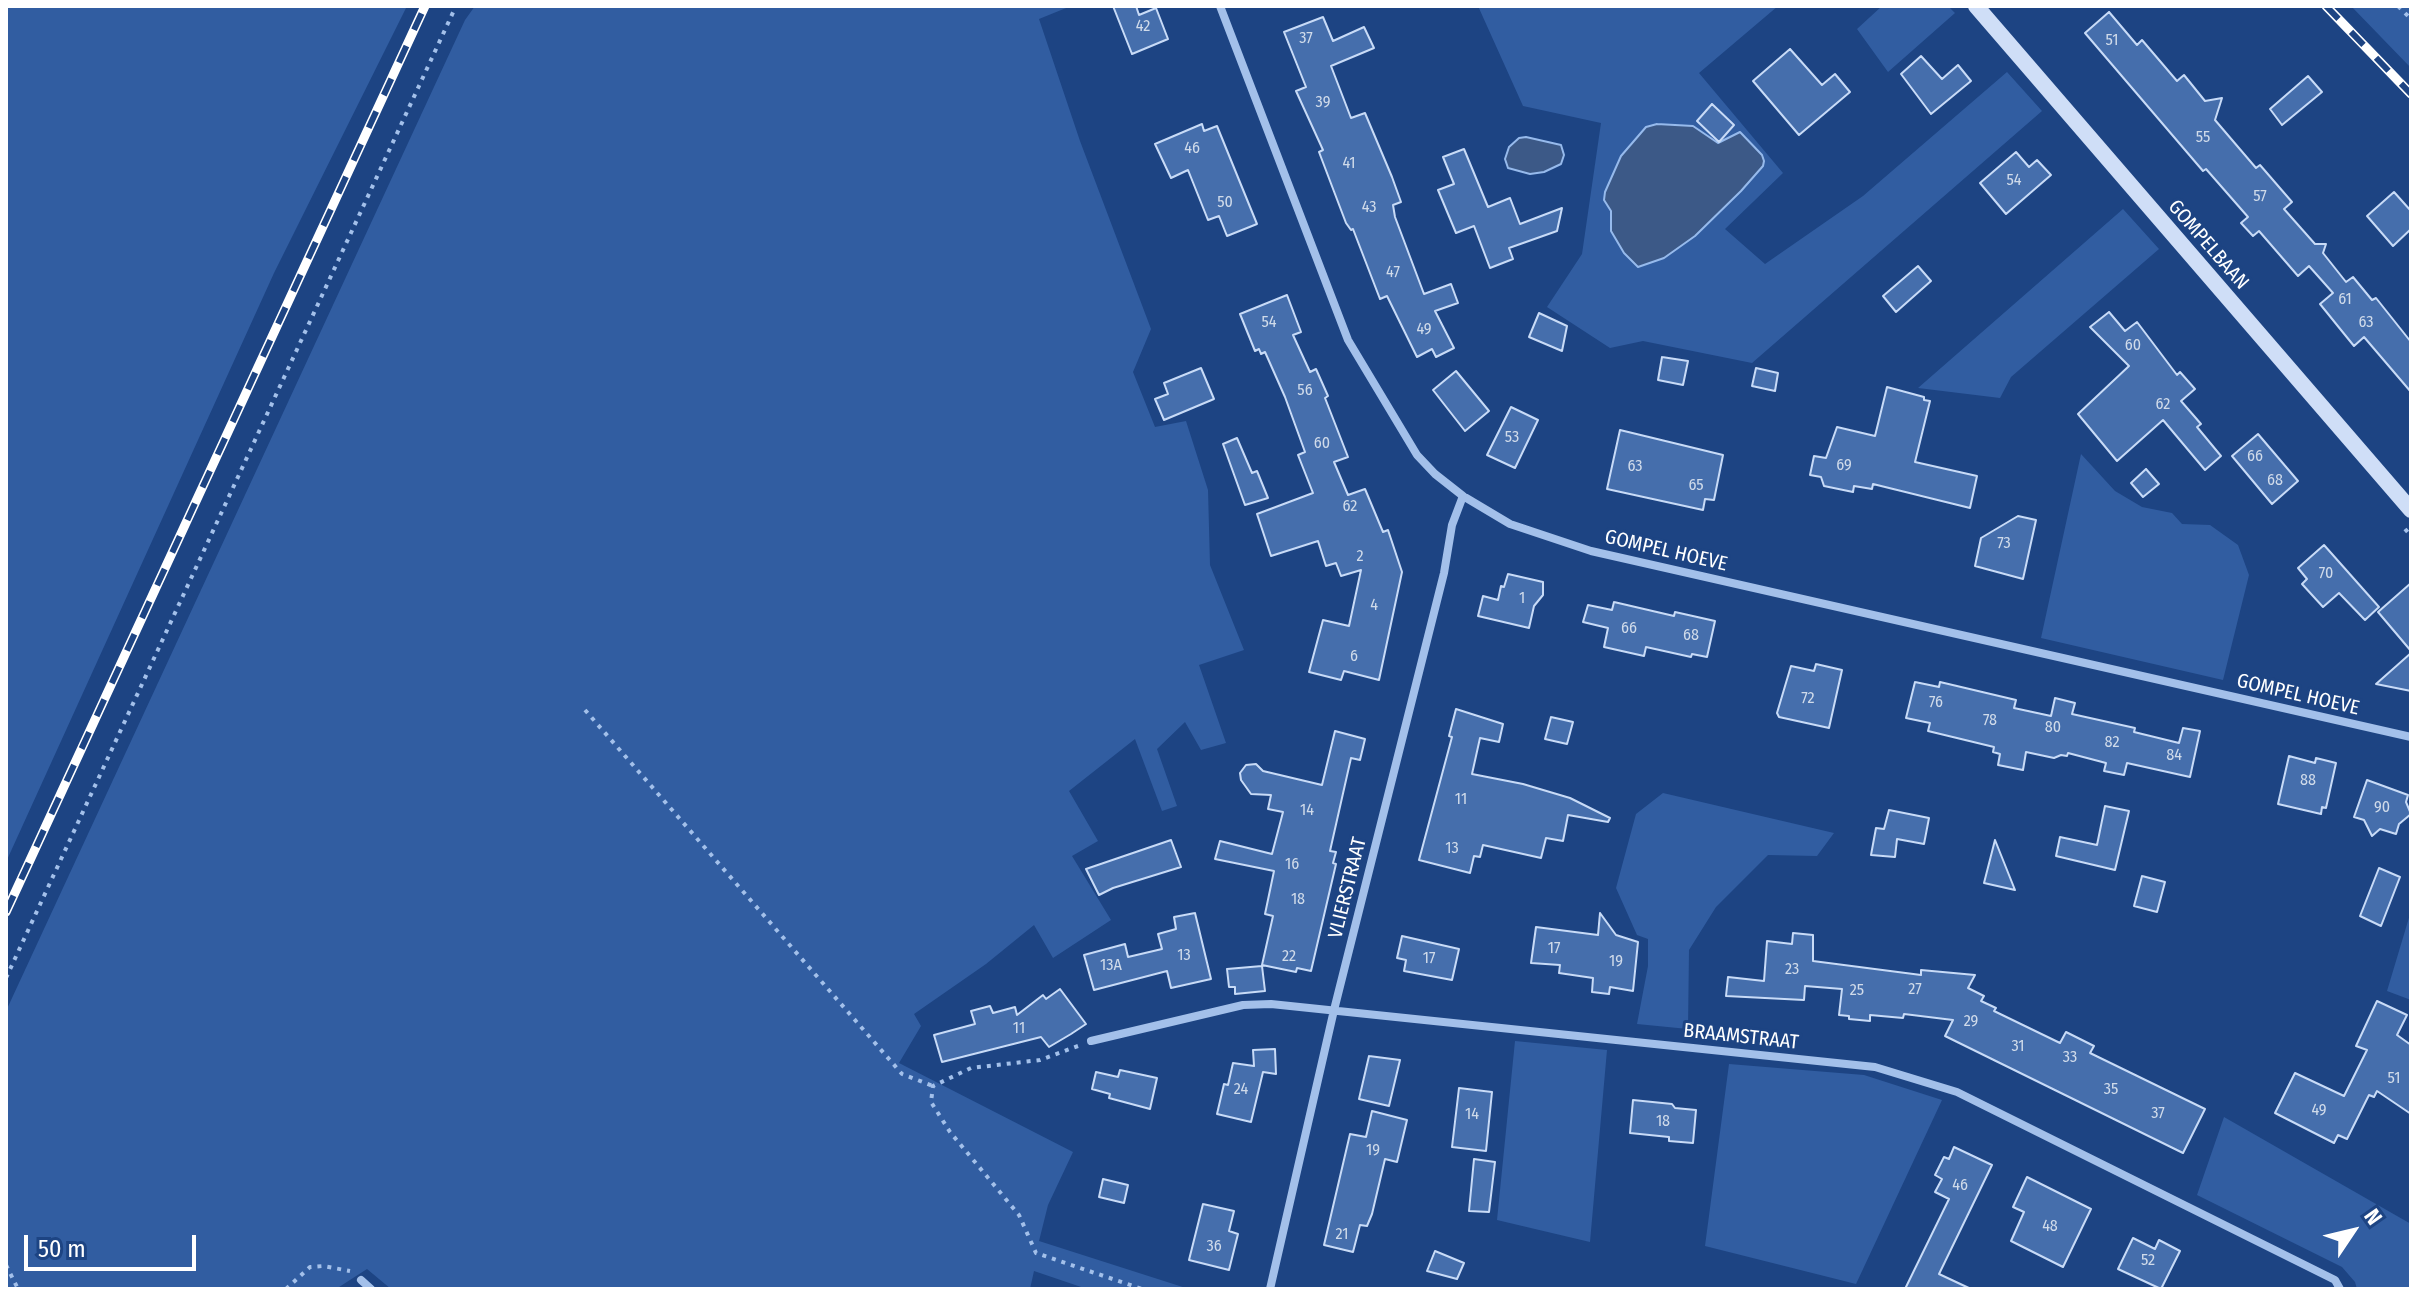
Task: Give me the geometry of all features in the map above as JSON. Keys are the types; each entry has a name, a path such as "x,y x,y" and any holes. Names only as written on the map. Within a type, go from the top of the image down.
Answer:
{"street":[{"name":"GOMPEL HOEVE","path":"1220,6 1348,340 1417,455 1463,496 1510,524 1591,551 2411,737"},
{"name":"GOMPELBAAN","path":"1976,6 2411,510"},
{"name":"VLIERSTRAAT","path":"1270,1289 1334,1010 1444,573 1452,525 1463,496"},
{"name":"BRAAMSTRAAT","path":"1091,1041 1243,1005 1271,1004 1875,1067 1957,1092 2335,1280 2340,1289"},
{"path":"361,1280 371,1289"}],"path":[{"path":"6,978 456,6"},
{"path":"2398,6 2411,19"},
{"path":"585,710 902,1074 933,1086 971,1068 1040,1060 1091,1041"},
{"path":"933,1086 931,1102 950,1132 1019,1215 1036,1253 1142,1289"},
{"path":"6,1265 18,1289"},
{"path":"286,1289 310,1267 349,1270 361,1280"}],"shaded area":[{"path":"6,6 407,6 274,273 6,862"},
{"path":"475,6 1071,6 1039,19 1080,141 1151,329 1133,372 1155,427 1186,421 1208,490 1210,565 1244,650 1199,665 1226,743 1201,750 1185,722 1157,749 1177,806 1162,811 1135,739 1069,791 1098,841 1072,856 1111,920 1053,958 1034,925 986,964 914,1014 921,1026 899,1063 1073,1152 1048,1205 1039,1241 1189,1289 1087,1289 1034,1271 1030,1289 391,1289 367,1269 336,1289 6,1289 6,1011 465,20"},
{"path":"1478,6 1778,6 1699,73 1783,173 1725,229 1765,264 1863,196 2007,72 2042,111 1752,363 1643,341 1610,348 1547,307 1582,254 1601,123 1523,106"},
{"path":"1882,6 1948,6 1955,13 1888,72 1857,29"},
{"path":"2351,6 2411,6 2411,68"},
{"path":"1657,124 1693,126 1718,143 1740,132 1764,161 1741,191 1695,236 1664,258 1638,267 1624,253 1611,231 1611,211 1604,200 1605,192 1621,156 1646,127"},
{"path":"1519,138 1561,145 1564,155 1561,164 1530,174 1508,168 1505,159 1509,147"},
{"path":"2123,209 2159,249 2011,377 2000,398 1918,388"},
{"path":"2081,454 2115,491 2142,507 2172,513 2182,524 2210,525 2238,545 2249,575 2223,680 2041,638"},
{"path":"1663,793 1834,833 1817,856 1768,855 1716,907 1689,950 1688,1029 1637,1024 1648,966 1648,939 1637,935 1616,888 1636,814"},
{"path":"2411,911 2411,1000 2387,991"},
{"path":"1515,1041 1607,1050 1590,1242 1497,1220"},
{"path":"1729,1064 1864,1075 1942,1100 1856,1284 1705,1246"},
{"path":"2224,1117 2411,1224 2411,1289 2357,1289 2342,1267 2197,1195"}],"building":[{"path":"1113,6 1136,6 1139,15 1156,8 1168,39 1132,54"},
{"path":"2109,12 2137,45 2142,40 2177,81 2184,75 2205,101 2222,98 2215,120 2256,168 2260,165 2292,202 2284,209 2315,244 2326,244 2323,253 2346,282 2353,277 2372,300 2376,298 2411,342 2411,392 2364,337 2354,346 2341,330 2320,304 2333,293 2309,266 2298,276 2259,231 2253,236 2241,223 2248,217 2206,169 2203,171 2085,33"},
{"path":"1323,17 1333,41 1364,27 1374,48 1331,66 1351,118 1365,113 1392,177 1401,202 1393,205 1395,217 1424,294 1451,284 1458,303 1435,311 1454,348 1436,357 1432,349 1417,357 1387,296 1380,299 1353,229 1346,223 1319,152 1323,150 1296,91 1306,87 1284,32"},
{"path":"1790,49 1822,85 1835,74 1850,92 1799,135 1753,81"},
{"path":"1921,56 1942,79 1958,65 1971,81 1931,114 1901,74"},
{"path":"2308,76 2322,92 2282,125 2270,109"},
{"path":"1712,104 1734,125 1719,142 1697,121"},
{"path":"1202,124 1204,131 1217,126 1257,224 1227,236 1219,216 1208,220 1188,170 1171,178 1155,144"},
{"path":"1464,149 1488,207 1510,198 1520,224 1562,208 1557,231 1509,248 1513,259 1490,268 1474,226 1456,233 1438,190 1454,184 1443,157"},
{"path":"2016,152 2029,167 2037,160 2051,175 2006,214 1980,183"},
{"path":"2394,192 2411,211 2411,229 2393,246 2367,216"},
{"path":"1918,266 1931,281 1896,312 1883,296"},
{"path":"1287,295 1301,332 1293,335 1310,372 1316,369 1348,457 1334,462 1348,495 1365,489 1383,532 1388,530 1402,572 1379,680 1344,671 1341,680 1309,672 1323,620 1349,626 1361,570 1341,576 1336,563 1326,566 1318,541 1271,556 1257,514 1313,493 1298,455 1305,452 1285,397 1265,352 1255,351 1240,314"},
{"path":"2109,312 2125,331 2137,322 2177,375 2180,372 2195,389 2181,401 2201,424 2197,427 2221,456 2205,470 2163,420 2117,461 2078,414 2129,366 2090,327"},
{"path":"1539,313 1567,326 1562,351 1529,337"},
{"path":"1662,357 1688,361 1683,385 1658,380"},
{"path":"1201,368 1214,399 1164,420 1155,399 1168,394 1164,383"},
{"path":"1756,368 1778,373 1775,391 1752,386"},
{"path":"1456,371 1489,411 1465,431 1433,390"},
{"path":"1887,387 1930,401 1915,462 1977,476 1970,508 1873,484 1872,489 1854,486 1853,492 1824,486 1821,477 1810,475 1814,456 1826,458 1837,427 1875,436"},
{"path":"1511,407 1538,420 1515,468 1487,455"},
{"path":"1620,430 1723,455 1714,500 1705,499 1703,510 1607,489"},
{"path":"2258,434 2298,481 2272,504 2232,456"},
{"path":"1237,438 1252,473 1257,471 1268,498 1245,505 1223,444"},
{"path":"2146,469 2159,484 2143,497 2131,483"},
{"path":"2018,516 2036,520 2023,579 1975,566 1981,538"},
{"path":"2324,545 2379,607 2365,620 2339,593 2323,607 2302,584 2307,579 2298,568"},
{"path":"1508,574 1543,582 1543,595 1534,606 1529,628 1478,616 1483,596 1498,600"},
{"path":"2411,583 2411,651 2378,612"},
{"path":"1614,602 1674,616 1675,612 1715,621 1707,657 1692,654 1691,657 1646,647 1644,656 1604,647 1608,628 1583,622 1588,605 1612,610"},
{"path":"2411,653 2411,691 2376,684"},
{"path":"1816,664 1842,670 1829,728 1779,717 1777,713 1791,666 1814,671"},
{"path":"1915,682 1939,687 1940,682 2016,700 2014,708 2051,716 2055,698 2075,703 2072,714 2135,728 2134,732 2179,743 2183,728 2200,731 2190,777 2127,763 2124,775 2104,771 2106,763 2068,753 2067,756 2054,758 2026,752 2023,770 1998,765 2000,754 1993,752 1994,747 1928,731 1930,723 1906,718"},
{"path":"1456,709 1503,724 1499,742 1480,738 1472,774 1523,784 1570,798 1610,818 1608,822 1568,815 1563,841 1546,838 1541,858 1483,845 1480,857 1474,856 1470,873 1419,860 1452,737 1449,736"},
{"path":"1551,717 1573,722 1567,744 1545,739"},
{"path":"1335,731 1365,739 1360,760 1351,758 1330,851 1336,852 1333,863 1336,864 1311,971 1297,968 1296,972 1262,965 1273,916 1265,914 1274,871 1215,859 1220,841 1272,854 1283,812 1268,809 1271,795 1251,794 1240,773 1246,765 1256,764 1263,771 1322,785"},
{"path":"2289,756 2315,763 2316,758 2336,763 2326,808 2322,807 2321,814 2278,804"},
{"path":"2367,780 2408,795 2406,802 2411,814 2399,824 2396,834 2380,829 2372,836 2364,820 2354,817"},
{"path":"2105,806 2129,811 2115,870 2056,856 2060,837 2097,845"},
{"path":"1889,810 1929,818 1924,844 1897,839 1895,857 1871,855 1876,828 1884,829"},
{"path":"1171,840 1181,867 1099,895 1086,869"},
{"path":"1995,840 2015,890 1984,883"},
{"path":"2379,868 2400,877 2381,926 2360,916"},
{"path":"2142,876 2165,882 2157,912 2134,906"},
{"path":"1195,913 1211,979 1171,988 1167,971 1094,990 1084,955 1125,944 1128,957 1162,949 1158,934 1176,929 1174,917"},
{"path":"1600,913 1616,935 1638,942 1633,991 1610,987 1609,994 1592,992 1593,978 1559,973 1560,965 1531,963 1536,927 1598,935"},
{"path":"1793,933 1813,935 1813,961 1921,975 1921,970 1975,975 1968,988 1984,996 1981,1001 1996,1008 1994,1011 2060,1043 2066,1032 2094,1046 2090,1053 2205,1109 2183,1153 1945,1036 1953,1020 1904,1014 1903,1018 1870,1015 1870,1021 1849,1019 1849,1016 1839,1015 1842,989 1805,986 1804,1000 1726,996 1728,977 1764,981 1767,941 1792,944"},
{"path":"1402,936 1459,949 1452,980 1404,971 1406,960 1397,958"},
{"path":"1262,966 1265,991 1235,994 1235,987 1229,987 1227,969"},
{"path":"1060,989 1086,1024 1071,1034 1049,1047 1041,1037 942,1062 934,1035 975,1024 971,1011 990,1006 993,1013 1015,1007 1017,1015 1043,995 1046,999"},
{"path":"2377,1001 2407,1015 2397,1035 2411,1045 2411,1114 2377,1091 2374,1097 2369,1095 2347,1139 2338,1135 2334,1143 2275,1113 2295,1073 2344,1096 2367,1050 2356,1046"},
{"path":"1275,1049 1276,1074 1263,1072 1251,1122 1217,1114 1233,1063 1254,1066 1253,1050"},
{"path":"1369,1056 1400,1060 1389,1106 1359,1099"},
{"path":"1120,1070 1157,1078 1150,1109 1109,1098 1110,1094 1092,1089 1096,1072 1118,1077"},
{"path":"1459,1088 1492,1092 1486,1151 1452,1147"},
{"path":"1633,1100 1696,1110 1693,1143 1630,1133"},
{"path":"1372,1111 1407,1120 1397,1162 1385,1159 1372,1214 1367,1226 1360,1225 1353,1252 1324,1245 1350,1134 1366,1137"},
{"path":"1954,1147 1992,1165 1939,1274 1971,1289 1905,1289 1949,1199 1935,1192 1942,1179 1935,1175 1944,1157 1949,1159"},
{"path":"1474,1159 1495,1162 1489,1212 1469,1211"},
{"path":"2027,1177 2091,1209 2063,1267 2011,1241 2024,1212 2013,1207"},
{"path":"1103,1179 1128,1185 1124,1203 1099,1197"},
{"path":"1203,1204 1234,1211 1229,1231 1238,1234 1229,1270 1189,1260"},
{"path":"2133,1238 2155,1249 2159,1240 2180,1251 2161,1289 2118,1269"},
{"path":"1435,1251 1464,1263 1457,1279 1427,1271"}],"railway":[{"path":"6,912 425,6"},
{"path":"2326,6 2411,94"}]}
